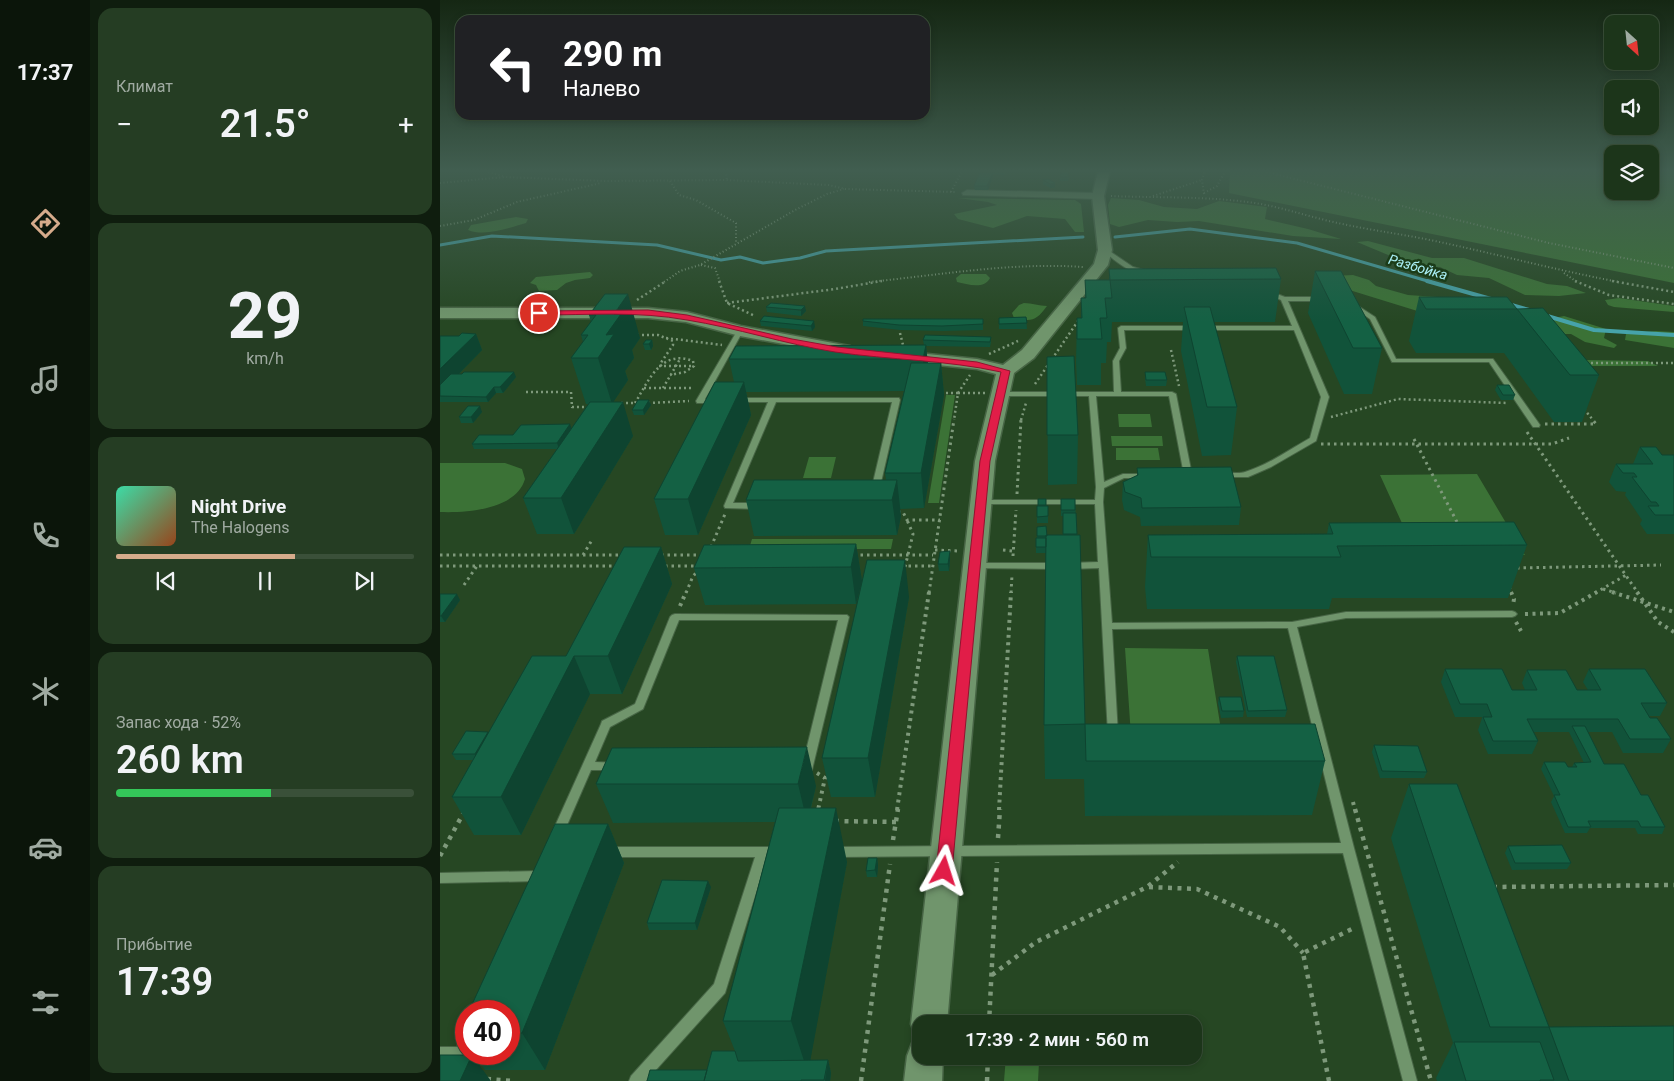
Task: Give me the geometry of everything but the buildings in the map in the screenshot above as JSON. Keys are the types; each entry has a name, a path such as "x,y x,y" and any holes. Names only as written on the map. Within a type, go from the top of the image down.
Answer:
{"street":[{"path":"930,1015 946,852 968,558 981,502 985,461 1006,371 1028,354 1101,265 1105,250 1101,221"},
{"path":"440,313 648,313 687,317 792,342 856,351"},
{"path":"885,354 977,364 1006,371"},
{"path":"923,1081 925,1065"}],"lane":[{"path":"1105,250 1131,269 1149,270"},
{"path":"1266,291 1284,299 1331,299"},
{"path":"1216,475 1244,475 1268,465 1313,439 1325,397 1284,299"},
{"path":"1342,301 1359,308 1372,318 1394,360 1491,360 1536,424"},
{"path":"1118,394 1116,361 1123,348 1121,328 1296,328"},
{"path":"740,331 700,401 896,400 872,506"},
{"path":"1000,394 1172,394 1188,475"},
{"path":"1092,394 1100,488 1099,502 1114,742"},
{"path":"767,506 728,506 773,400"},
{"path":"1178,475 1197,475"},
{"path":"1100,488 1123,476 1160,476"},
{"path":"981,502 1099,502"},
{"path":"968,558 1013,566 1103,565"},
{"path":"1107,626 1292,625 1346,615 1512,614"},
{"path":"554,844 606,724 639,706 675,617 844,617 808,767 789,767"},
{"path":"1292,625 1319,752 1348,848 1410,1081"},
{"path":"587,766 626,766"},
{"path":"822,852 1348,848"},
{"path":"598,852 792,852"},
{"path":"636,1081 720,988 762,852"},
{"path":"440,878 539,877"},
{"path":"440,1054 455,1050"}],"path":[{"path":"440,226 466,221"},
{"path":"733,221 736,223 736,244"},
{"path":"618,313 680,271 700,265 775,221"},
{"path":"1335,221 1431,240 1561,271 1674,292"},
{"path":"1460,221 1674,268"},
{"path":"700,265 716,268 727,303 755,316"},
{"path":"727,303 835,289 867,282 1053,265 1083,267"},
{"path":"1561,271 1582,285 1609,295 1674,304"},
{"path":"990,1015 997,851 1021,417 1031,388 1080,319"},
{"path":"635,403 673,345 673,341 658,335 636,335"},
{"path":"663,388 680,358"},
{"path":"659,365 669,360 680,358 690,360 694,366"},
{"path":"1580,363 1674,363"},
{"path":"659,365 694,366"},
{"path":"670,375 685,372 694,366"},
{"path":"861,1081 933,556 958,393 971,373"},
{"path":"644,388 707,388"},
{"path":"526,392 571,392 572,407 592,408"},
{"path":"940,393 1000,394"},
{"path":"1318,420 1398,399 1521,404"},
{"path":"617,405 622,403 700,401"},
{"path":"1536,424 1596,424 1580,403"},
{"path":"1529,435 1658,622 1674,632"},
{"path":"1313,448 1321,444 1552,444 1570,438"},
{"path":"1414,439 1464,534"},
{"path":"705,561 728,506"},
{"path":"872,506 886,512 903,512 913,534 906,566 898,571"},
{"path":"907,520 940,520"},
{"path":"583,555 592,540"},
{"path":"935,550 968,558"},
{"path":"1003,550 1014,551"},
{"path":"440,555 631,555"},
{"path":"660,555 708,555"},
{"path":"851,555 933,556"},
{"path":"1509,568 1661,565"},
{"path":"440,566 618,566 614,574"},
{"path":"464,585 477,566"},
{"path":"656,566 703,566 693,576 675,617"},
{"path":"898,566 932,566"},
{"path":"1507,584 1514,598 1512,614 1560,614 1626,575"},
{"path":"1603,588 1674,612"},
{"path":"808,767 825,778 816,821"},
{"path":"1353,802 1430,1081"},
{"path":"440,856 468,805"},
{"path":"825,821 896,822"},
{"path":"992,975 1036,942 1147,887 1195,849"},
{"path":"1490,887 1674,885"},
{"path":"1147,887 1198,889 1280,927 1303,953 1330,1081"},
{"path":"1303,953 1367,921 1386,921"},
{"path":"467,1065 470,1079 514,1081"},
{"path":"987,1081 988,1065"}],"green space":[{"path":"491,221 527,221 497,231 482,233 468,230 471,225"},
{"path":"968,221 1012,221 993,228"},
{"path":"1067,221 1083,221 1084,232 1075,232"},
{"path":"1110,221 1142,221 1119,227 1110,224"},
{"path":"1202,221 1276,221 1341,239 1293,236"},
{"path":"1370,221 1674,221 1674,283"},
{"path":"1368,241 1432,258 1464,258 1547,284 1567,286 1586,293 1559,296 1525,295 1489,278 1457,275 1440,267 1401,265 1393,257 1357,242"},
{"path":"590,272 593,275 590,278 566,283 557,290 539,291 536,285 530,283 536,277"},
{"path":"961,274 986,274 990,278 984,284 970,285 957,282 956,278"},
{"path":"1353,275 1369,280 1376,286 1408,295 1452,298 1440,318 1330,284 1333,276"},
{"path":"1619,298 1674,306 1674,312 1614,307 1608,305 1605,300"},
{"path":"1024,303 1047,306 1040,315 1033,319 1014,318 1012,313 1019,305"},
{"path":"1564,316 1606,329 1604,338 1617,345 1614,348 1585,342 1571,334 1561,334 1549,319"},
{"path":"1656,331 1674,332 1674,348 1625,340 1626,334"},
{"path":"1586,360 1648,361 1658,366 1577,366"},
{"path":"946,395 955,395 939,503 928,503"},
{"path":"1118,414 1150,414 1152,427 1119,427"},
{"path":"1111,436 1162,436 1163,446 1112,446"},
{"path":"1116,448 1158,448 1160,460 1116,460"},
{"path":"809,457 836,457 831,478 803,478"},
{"path":"440,463 505,463 522,469 525,479 520,489 512,497 501,503 463,512 440,512"},
{"path":"1477,474 1525,555 1417,556 1380,475"},
{"path":"752,539 893,539 891,549 749,549"},
{"path":"1125,648 1208,649 1222,736 1131,736"},
{"path":"1005,1065 1039,1065 1038,1081 1004,1081"}],"waterway":[{"name":"Разбойка","path":"1115,237 1190,229 1297,243 1431,282"},
{"name":"Разбойка","path":"440,245 492,236 657,245 721,260 740,257 763,263 800,258 826,251 1083,237"},
{"name":"Разбойка","path":"1427,281 1491,299"},
{"name":"Разбойка","path":"1508,304 1529,310"},
{"name":"Разбойка","path":"1544,315 1594,330 1674,335"}],"route":[{"path":"539,313 648,313 687,317 792,342 837,349 977,364 1006,371 985,461 944,871"}]}
